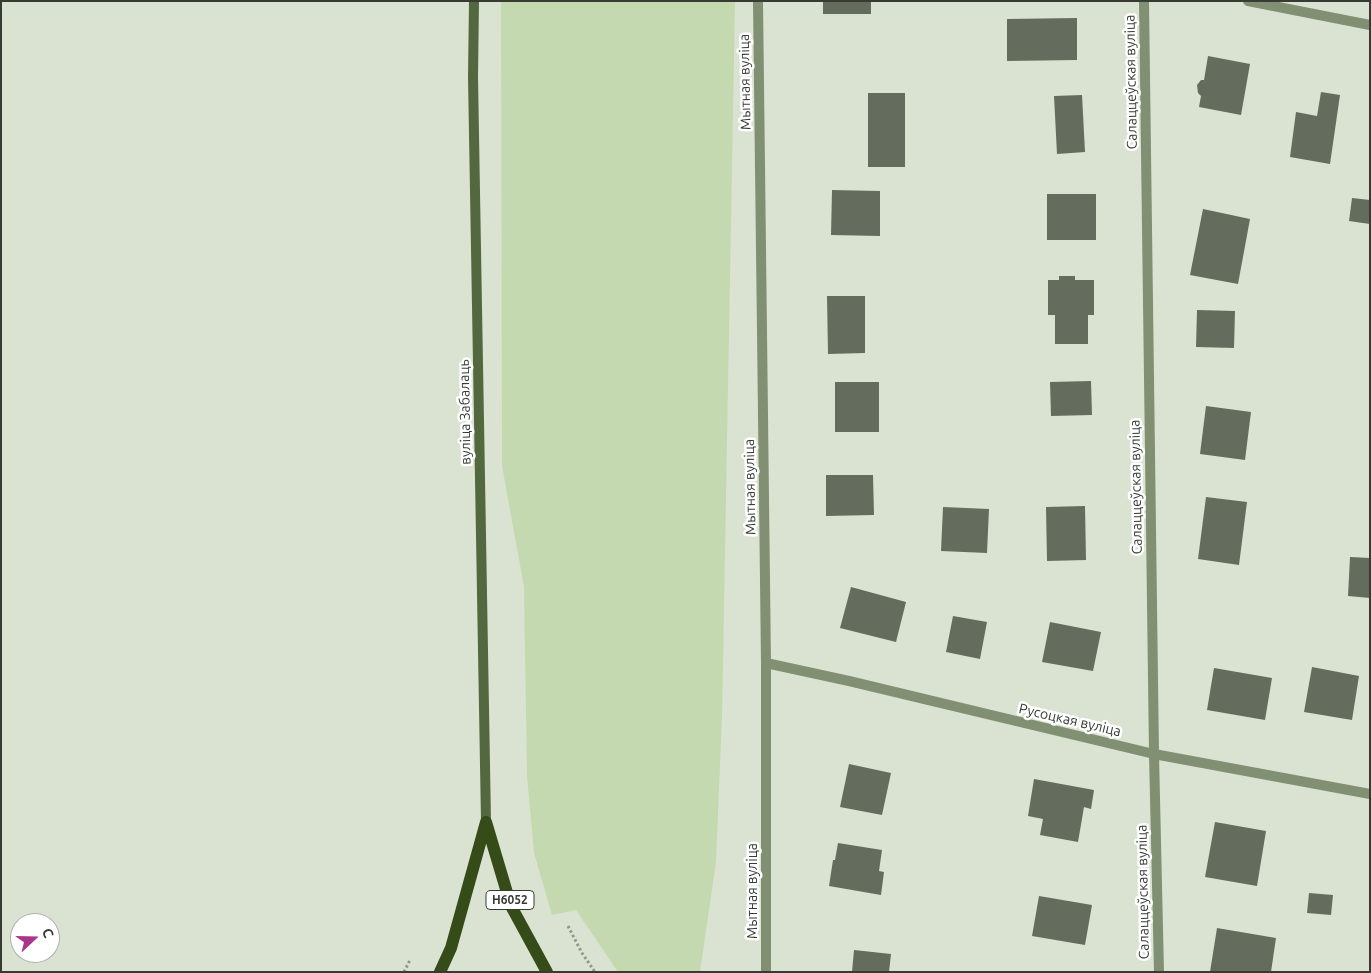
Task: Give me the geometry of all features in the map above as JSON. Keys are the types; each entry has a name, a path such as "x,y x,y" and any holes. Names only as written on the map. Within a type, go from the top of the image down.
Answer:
{"main road":[{"name":"Н6052","path":"440,972 451,948 486,822"},
{"name":"Н6052","path":"486,822 512,906 547,972"}],"street":[{"name":"вуліца Забалаць","path":"474,1 473,77 486,822"},
{"name":"Мытная вуліца","path":"758,1 766,663 766,972"},
{"name":"Салаццеўская вуліца","path":"1144,1 1154,754 1159,972"},
{"path":"1248,1 1370,25"},
{"name":"Русоцкая вуліца","path":"766,663 1154,754 1370,794"}],"path":[{"path":"568,926 595,972"},
{"path":"404,972 410,960"}],"green space":[{"path":"501,1 735,1 722,718 716,862 700,972 618,972 576,910 552,915 534,853 527,776 524,587 502,466"}],"building":[{"path":"823,1 871,1 871,14 823,14"},
{"path":"1077,18 1077,60 1007,61 1007,19"},
{"path":"1208,56 1250,64 1241,115 1199,107 1201,96 1198,93 1197,85 1201,80 1204,80"},
{"path":"1321,92 1340,95 1330,164 1290,157 1296,112 1317,116"},
{"path":"868,93 905,93 905,167 868,167"},
{"path":"1082,95 1085,152 1057,154 1054,96"},
{"path":"832,190 880,191 880,236 831,235"},
{"path":"1047,194 1096,194 1096,240 1047,240"},
{"path":"1352,198 1370,200 1370,224 1349,221"},
{"path":"1203,209 1250,219 1238,284 1190,275"},
{"path":"1059,276 1075,276 1075,280 1094,280 1094,315 1088,315 1088,344 1055,344 1055,315 1048,315 1048,280 1059,280"},
{"path":"827,296 865,296 865,353 828,354"},
{"path":"1197,310 1235,311 1234,348 1196,347"},
{"path":"1091,381 1092,415 1051,416 1050,382"},
{"path":"835,382 879,382 879,432 835,432"},
{"path":"1206,406 1251,412 1245,460 1200,454"},
{"path":"826,475 873,475 874,515 826,516"},
{"path":"1206,497 1247,502 1239,565 1198,559"},
{"path":"1085,506 1086,560 1047,561 1046,507"},
{"path":"943,507 989,509 987,553 941,551"},
{"path":"1350,557 1370,558 1370,598 1348,596"},
{"path":"851,587 906,602 896,642 840,628"},
{"path":"953,616 987,622 980,659 946,652"},
{"path":"1050,622 1101,632 1093,671 1042,662"},
{"path":"1312,667 1359,676 1352,720 1304,712"},
{"path":"1214,668 1272,678 1265,720 1207,710"},
{"path":"849,764 891,773 882,815 840,807"},
{"path":"1034,779 1094,790 1091,809 1084,807 1078,842 1040,835 1043,819 1028,816"},
{"path":"1215,822 1266,831 1257,886 1205,877"},
{"path":"838,843 882,850 879,871 884,872 881,895 829,886"},
{"path":"1309,893 1333,895 1331,915 1307,913"},
{"path":"1039,896 1092,905 1085,945 1032,936"},
{"path":"1217,928 1276,938 1271,972 1210,972"},
{"path":"854,950 891,954 889,972 852,972"}]}
